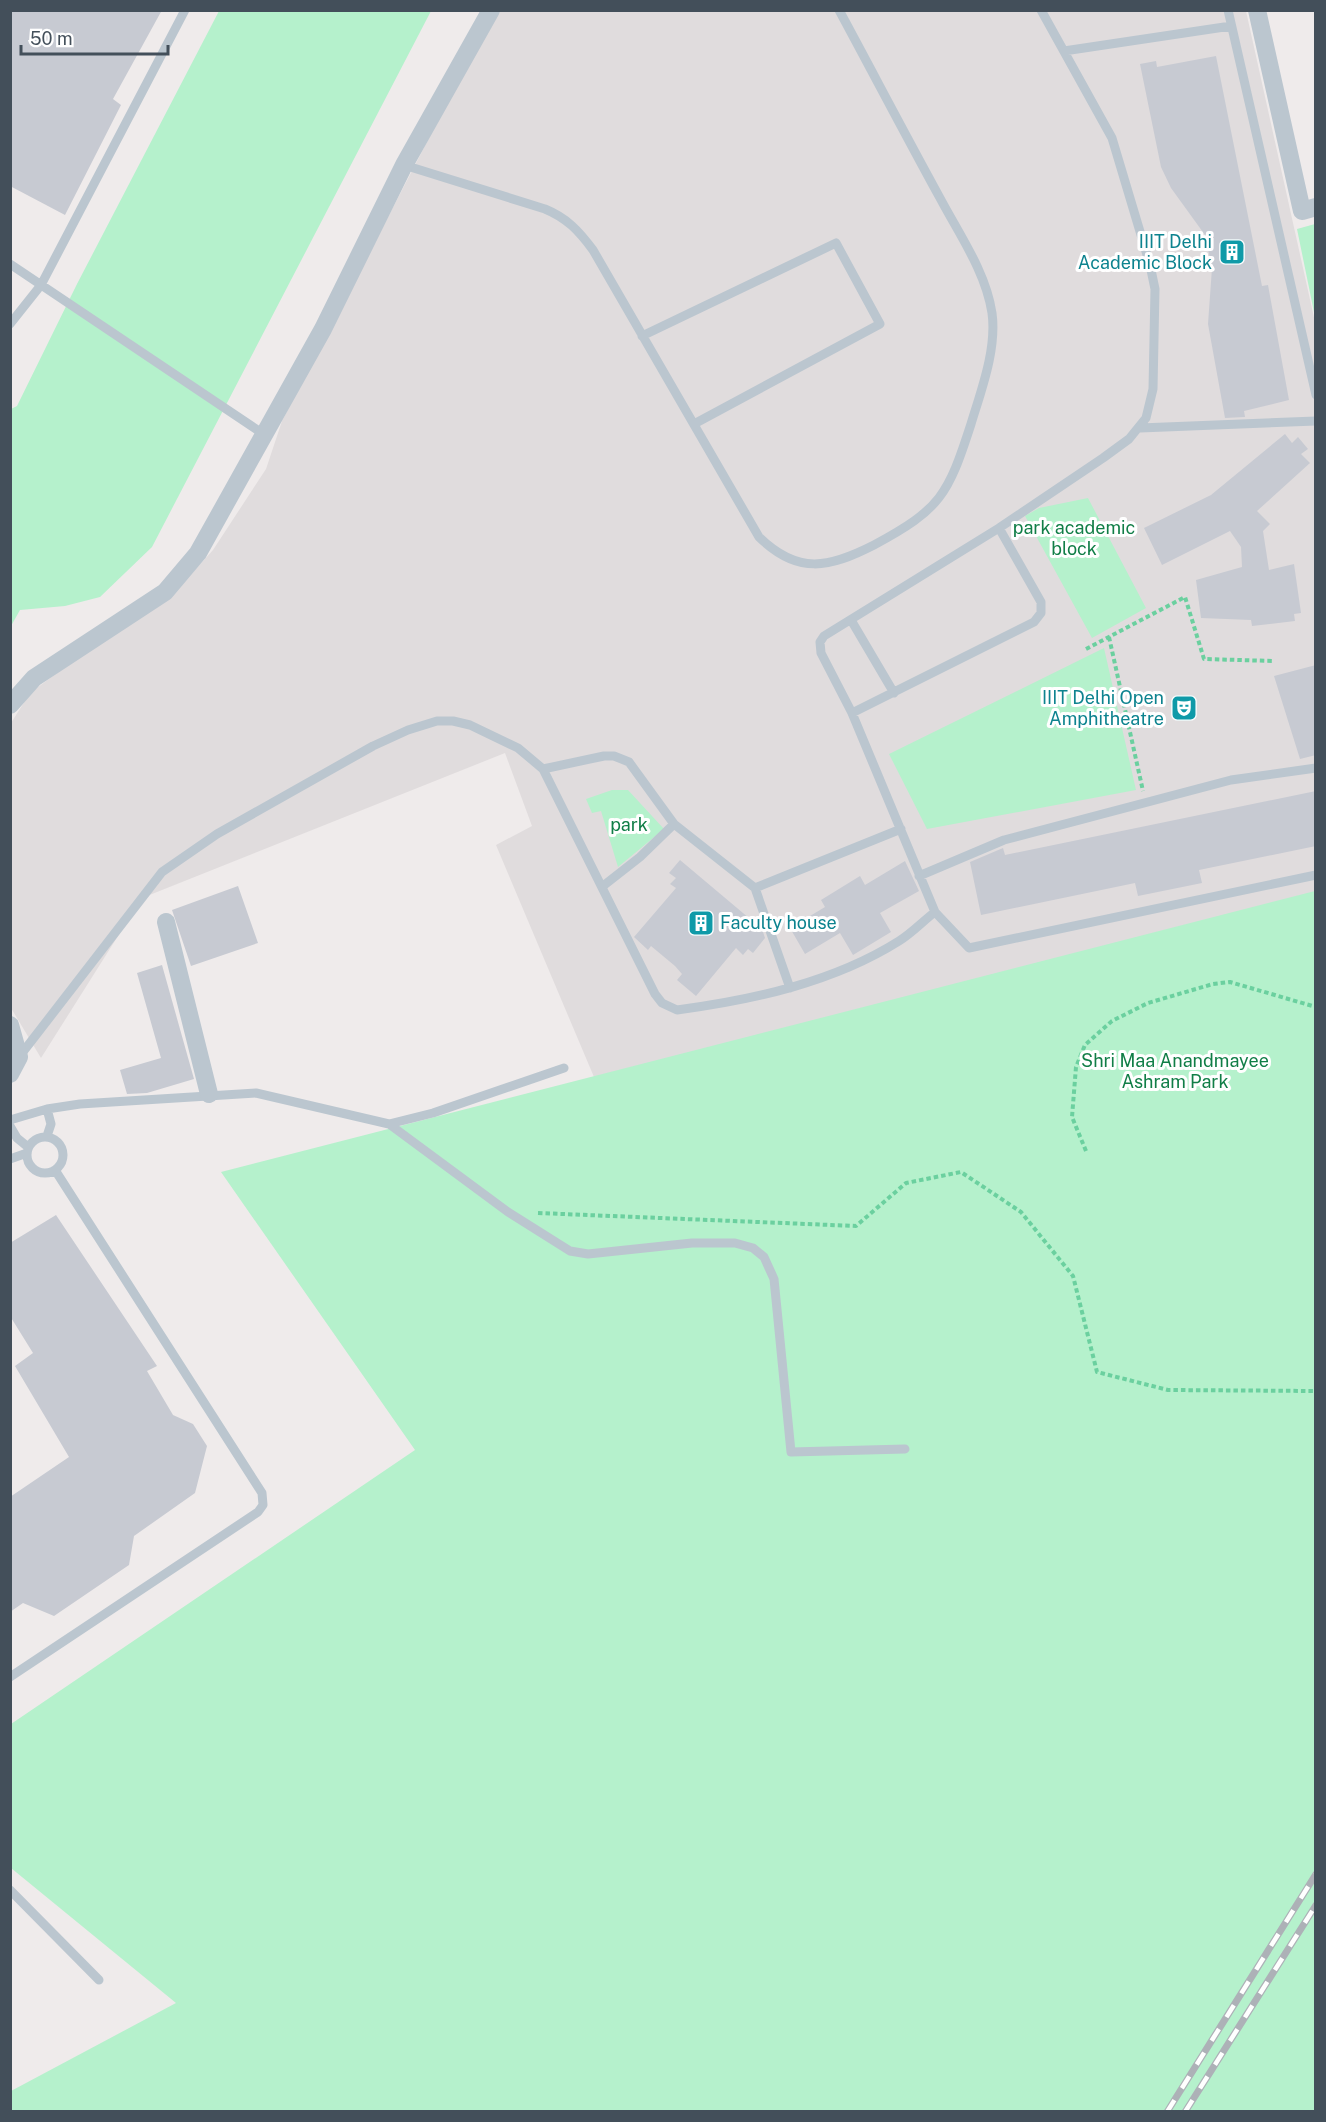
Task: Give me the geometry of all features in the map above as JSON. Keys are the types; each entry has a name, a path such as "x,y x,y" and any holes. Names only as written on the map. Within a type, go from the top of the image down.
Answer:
{"street":[{"path":"10,705 34,678 165,592 198,553 323,329 404,165 491,10"},
{"path":"1257,10 1302,211 1316,207"},
{"path":"166,922 209,1094"},
{"path":"10,1025 19,1058 10,1074"}],"lane":[{"path":"10,324 41,285 185,10"},
{"path":"404,165 564,217 578,230 593,250 759,537 775,553 800,564 833,563 897,532 928,512 945,493 956,471 988,359 992,314 975,264 839,10"},
{"path":"1041,10 1112,138 1152,273 1155,289 1153,389 1146,418 1140,428 1119,447 999,528 824,636 820,648 852,713 934,912 969,948 1316,875"},
{"path":"1228,10 1316,395"},
{"path":"1064,51 1232,26"},
{"path":"642,336 836,243 880,324 694,424"},
{"path":"10,264 265,435"},
{"path":"1140,428 1316,421"},
{"path":"852,713 1023,630 1034,622 1041,613 1041,603 999,528"},
{"path":"851,620 894,693"},
{"path":"19,1058 162,872 209,839 373,746 408,730 437,721 453,721 470,725 518,748 543,769 655,994 669,1007 677,1010 702,1007 790,988 858,963 900,940 934,912"},
{"path":"543,769 604,756 623,758 630,762 674,824 755,888 790,988"},
{"path":"919,876 1004,840 1231,780 1316,768"},
{"path":"603,886 640,857 674,824"},
{"path":"755,888 901,829"},
{"path":"389,1124 443,1110 564,1068"},
{"path":"10,1120 47,1109 209,1094 256,1093 389,1124 508,1212 570,1251 588,1254 692,1243 735,1243 753,1248 764,1257 774,1278 790,1452 905,1449"},
{"path":"47,1109 51,1124 47,1136"},
{"path":"10,1126 28,1150 33,1168 44,1173 55,1170 62,1162 63,1151 58,1141 47,1136 36,1138 28,1150 10,1159"},
{"path":"10,1677 258,1512 264,1500 262,1493 55,1170"},
{"path":"10,1890 99,1980"}],"path":[{"path":"1086,649 1185,597 1204,659 1274,661"},
{"path":"1108,637 1146,802"},
{"path":"1086,1151 1072,1117 1076,1067 1085,1045 1112,1021 1148,1003 1213,984 1230,982 1316,1007"},
{"path":"508,1212 856,1226 906,1184 961,1172 1021,1212 1073,1276 1096,1372 1168,1390 1316,1390"}],"shaded area":[{"path":"495,11 1246,11 1315,322 1315,893 594,1077 496,845 532,826 505,753 142,898 41,1058 11,1008 11,723 30,693 84,653 176,591 213,550 266,469 282,421"}],"green space":[{"path":"219,11 431,11 152,547 100,597 65,606 20,610 11,626 11,409 17,406 77,284"},
{"path":"1316,224 1315,317 1297,229"},
{"name":"park academic block","path":"1088,498 1146,608 1092,638 1025,516 1039,508"},
{"path":"1104,648 1136,790 927,829 889,754"},
{"name":"park","path":"612,790 628,790 664,829 618,867 601,811 592,813 586,799"},
{"name":"Shri Maa Anandmayee Ashram Park","path":"1315,891 1315,2111 11,2112 11,2091 176,2003 11,1868 11,1724 415,1450 221,1172"}],"building":[{"path":"10,10 162,10 113,99 121,105 65,215 10,186"},
{"name":"IIIT Delhi Academic Block","path":"1216,56 1262,286 1268,285 1289,400 1244,411 1245,417 1225,418 1208,324 1212,268 1205,235 1171,188 1161,167 1140,64 1156,61 1157,67"},
{"path":"1285,434 1292,443 1298,437 1308,449 1301,454 1310,463 1257,511 1270,524 1263,531 1269,570 1294,564 1301,613 1294,614 1295,621 1252,626 1251,620 1201,618 1196,580 1242,567 1241,547 1230,531 1162,565 1144,528 1211,495"},
{"path":"1316,665 1316,755 1300,759 1274,676"},
{"path":"1316,791 1316,846 1199,870 1202,883 1138,896 1135,883 981,915 970,862 1003,848 1005,855"},
{"name":"Faculty house","path":"680,860 762,929 765,938 753,953 748,949 743,955 736,948 696,996 677,980 682,974 675,966 651,946 648,950 634,937 676,888 670,884 676,878 669,873"},
{"path":"905,861 919,891 880,913 891,932 853,955 840,933 805,954 790,928 825,907 821,900 860,876 865,885"},
{"path":"238,886 258,943 191,966 172,910"},
{"path":"162,965 194,1079 147,1093 127,1094 120,1070 161,1058 137,973"},
{"path":"56,1215 157,1366 147,1371 173,1415 193,1424 207,1446 195,1493 134,1536 129,1565 54,1616 23,1603 10,1612 10,1497 69,1457 15,1366 33,1353 10,1316 10,1243"}],"railway":[{"path":"1167,2112 1316,1874"},
{"path":"1185,2112 1316,1905"}],"place":[{"name":"IIIT Delhi Academic Block","path":"1232,252"},
{"name":"IIIT Delhi Open Amphitheatre","path":"1184,708"},
{"name":"Faculty house","path":"701,923"}]}
